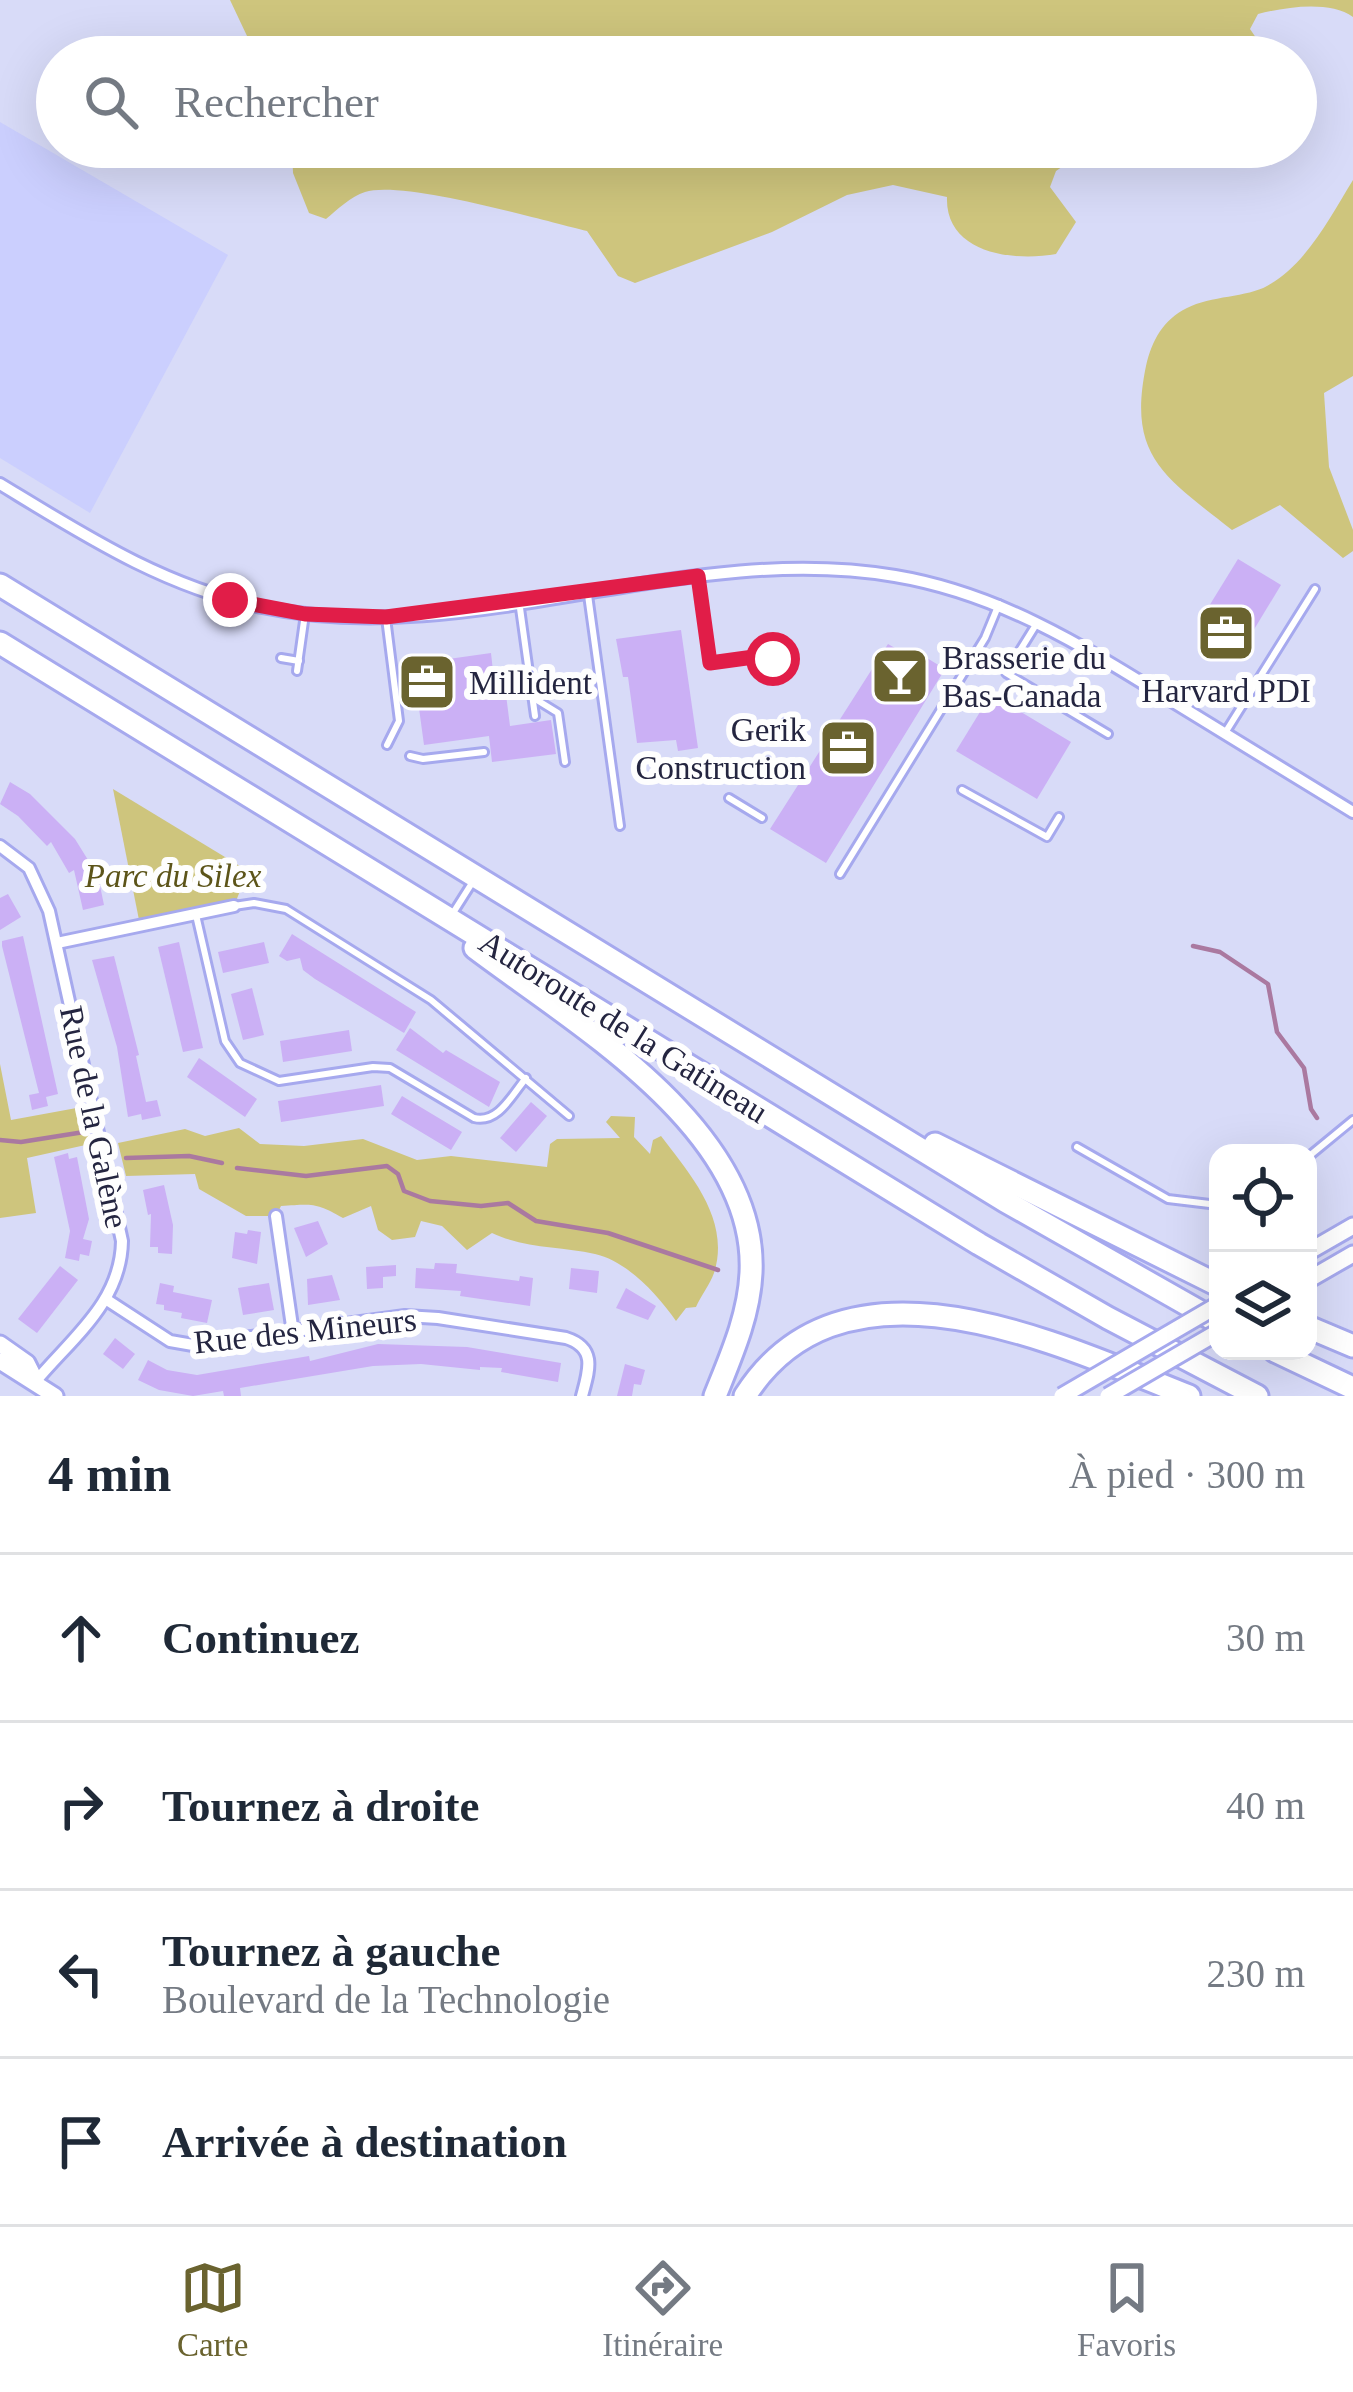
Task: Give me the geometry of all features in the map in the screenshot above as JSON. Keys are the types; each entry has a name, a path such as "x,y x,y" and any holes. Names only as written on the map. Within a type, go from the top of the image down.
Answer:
{"highway":[{"name":"Autoroute de la Gatineau","path":"0,585 826,1092 1069,1239 1209,1317"},
{"path":"0,643 374,872 447,922 656,1089 694,1128 729,1180 748,1229 751,1273 740,1329 715,1396"},
{"name":"Autoroute de la Gatineau","path":"447,922 1026,1272 1257,1396"},
{"path":"826,1092 1209,1281"},
{"path":"745,1396 776,1358 812,1334 851,1319 895,1314 953,1318 1012,1331 1189,1396"},
{"path":"1317,1331 1353,1346"},
{"path":"1294,1360 1353,1388"}],"street":[{"path":"0,484 109,551 169,580 230,600 305,614 386,617 779,568 856,570 934,584 1038,621 1353,812"},
{"name":"Rue de la Galène","path":"0,845 37,879 57,944 120,1221 121,1260 106,1300 36,1381"},
{"path":"57,944 234,906"},
{"path":"276,1216 293,1333"},
{"path":"1317,1247 1353,1226"},
{"path":"1317,1275 1347,1257"},
{"name":"Rue des Mineurs","path":"106,1300 181,1344 228,1343 422,1317 566,1338 584,1346 590,1357 583,1396"},
{"path":"1062,1396 1209,1310"},
{"path":"1108,1396 1209,1337"},
{"path":"0,1344 27,1364 36,1381"},
{"path":"0,1361 55,1396"}],"lane":[{"path":"698,576 710,663 761,656 773,659"},
{"path":"1225,734 1315,589"},
{"path":"588,591 620,826"},
{"path":"519,601 535,716"},
{"path":"840,874 985,638 999,604"},
{"path":"297,671 305,614"},
{"path":"386,617 398,721 387,746"},
{"path":"1038,621 1006,673 1108,734"},
{"path":"281,658 299,661"},
{"path":"532,697 558,713 565,762"},
{"path":"410,756 422,760 484,752"},
{"path":"962,790 1047,837 1059,817"},
{"path":"729,798 762,818"},
{"path":"447,922 476,877"},
{"path":"234,906 254,902 286,909 431,1000 569,1116"},
{"path":"196,913 228,1050 261,1076 286,1081 390,1068 474,1118 486,1120 526,1078"},
{"path":"1317,1150 1353,1120"},
{"path":"1077,1147 1168,1199 1209,1205"}],"shaded area":[{"path":"0,122 36,143 36,168 79,168 228,255 90,513 0,458"}],"green space":[{"path":"230,0 1353,0 1353,17 1320,7 1258,14 1250,29 1255,36 247,36"},
{"path":"293,168 1060,168 1050,187 1076,222 1056,254 1002,254 969,242 957,231 947,197 893,185 847,195 772,232 635,283 618,276 587,231 409,191 365,192 326,219 309,213"},
{"path":"1353,180 1353,376 1324,393 1329,467 1353,530 1353,551 1343,558 1280,505 1232,530 1208,511 1157,462 1147,444 1141,397 1148,357 1165,325 1196,304 1259,290 1281,277 1316,239"},
{"name":"Parc du Silex","path":"113,789 248,871 234,906 140,925"},
{"path":"0,1064 11,1120 82,1107 90,1144 27,1158 36,1213 0,1218"},
{"path":"611,1116 635,1117 634,1137 650,1154 653,1140 661,1136 695,1182 712,1216 718,1253 714,1273 696,1307 686,1308 676,1321 630,1271 595,1254 530,1245 492,1233 467,1250 442,1226 421,1221 415,1237 392,1240 378,1230 371,1206 343,1218 307,1205 281,1206 276,1216 246,1216 199,1189 195,1174 126,1176 118,1143 185,1129 205,1136 239,1128 260,1144 304,1146 363,1139 417,1160 451,1156 547,1167 550,1144 557,1139 620,1138 606,1122"}],"building":[{"path":"1238,559 1281,585 1241,651 1198,624"},
{"path":"681,630 698,748 678,751 676,740 637,743 628,677 623,677 616,639"},
{"path":"888,644 914,659 917,652 945,669 826,863 770,829"},
{"path":"491,653 494,680 504,679 510,726 551,720 556,754 492,762 489,736 424,745 413,664"},
{"path":"991,694 1071,742 1037,799 956,751"},
{"path":"10,782 30,794 75,839 98,876 104,905 83,910 74,870 69,873 51,842 47,846 0,804"},
{"path":"8,894 21,917 0,930 0,898"},
{"path":"292,934 416,1012 404,1033 315,979 303,970 300,958 287,961 279,956"},
{"path":"23,936 58,1094 46,1097 48,1106 32,1110 29,1095 39,1093 2,946 2,941"},
{"path":"179,942 203,1048 183,1052 158,947"},
{"path":"264,942 269,963 223,973 218,952"},
{"path":"114,956 146,1102 157,1100 161,1116 128,1117 117,1047 92,960"},
{"path":"252,988 264,1035 243,1040 231,994"},
{"path":"410,1028 443,1053 446,1050 500,1082 489,1107 396,1050"},
{"path":"349,1030 352,1051 283,1062 280,1041"},
{"path":"199,1058 257,1099 245,1117 187,1077"},
{"path":"381,1085 384,1106 281,1122 278,1101"},
{"path":"402,1096 462,1132 451,1150 391,1114"},
{"path":"531,1102 547,1116 516,1152 500,1138"},
{"path":"68,1153 69,1159 77,1157 89,1219 83,1239 92,1241 89,1256 80,1254 79,1261 65,1258 70,1231 54,1157"},
{"path":"164,1185 173,1225 172,1254 150,1247 151,1214 143,1190"},
{"path":"318,1221 328,1244 306,1257 294,1228"},
{"path":"248,1230 261,1232 257,1264 232,1258 235,1232 247,1234"},
{"path":"435,1263 457,1264 456,1273 519,1281 520,1276 533,1278 530,1306 460,1296 461,1291 415,1288 416,1268 434,1269"},
{"path":"396,1265 396,1276 383,1277 383,1288 367,1289 366,1267"},
{"path":"60,1266 78,1280 37,1333 18,1319"},
{"path":"571,1268 599,1271 597,1293 569,1289"},
{"path":"332,1275 340,1300 308,1305 307,1279"},
{"path":"160,1283 174,1286 173,1292 212,1300 207,1323 181,1318 182,1313 156,1304"},
{"path":"269,1283 274,1310 243,1315 238,1288"},
{"path":"626,1288 656,1306 648,1320 616,1308"},
{"path":"115,1338 135,1354 123,1369 103,1354"},
{"path":"378,1344 467,1347 561,1363 558,1382 501,1372 502,1368 373,1366 240,1388 241,1396 224,1396 223,1391 193,1396 159,1390 138,1380 148,1360 167,1370 197,1375 309,1356 310,1361"},
{"path":"625,1364 645,1370 632,1396 617,1396"}],"waterway":[{"path":"1193,946 1220,952 1268,984 1277,1032 1304,1068 1317,1118"},
{"path":"0,1140 21,1142 84,1132"},
{"path":"126,1158 189,1156 222,1163"},
{"path":"237,1168 306,1176 387,1166 398,1174 404,1191 430,1201 481,1206 508,1203 536,1221 608,1233 718,1270"}],"place":[{"name":"Harvard PDI","path":"1226,633"},
{"name":"Brasserie du Bas-Canada","path":"900,676"},
{"name":"Millident","path":"427,682"},
{"name":"Gerik Construction","path":"848,748"}],"route":[{"path":"230,600 305,614 425,615 698,576 710,663 761,656 773,659"}]}
